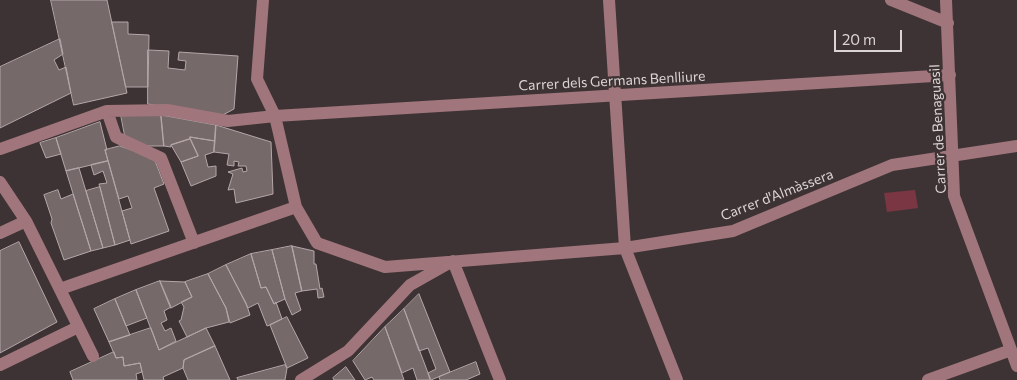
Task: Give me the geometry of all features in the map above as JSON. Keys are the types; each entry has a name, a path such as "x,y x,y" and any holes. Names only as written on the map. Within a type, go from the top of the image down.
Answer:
{"street":[{"path":"60,289 296,208 275,116 257,79 263,0"},
{"path":"609,0 625,248 677,380"},
{"path":"891,0 948,23"},
{"name":"Carrer de Benaguasil","path":"946,0 954,196 1017,366"},
{"name":"Carrer dels Germans Benlliure","path":"0,149 107,111 167,110 228,121 275,116 950,75"},
{"path":"107,111 116,137 161,158 194,243"},
{"name":"Carrer d'Almàssera","path":"296,208 317,243 385,266 625,248 733,231 892,165 1017,146"},
{"path":"0,182 26,221 93,356"},
{"path":"0,233 26,221"},
{"path":"301,380 348,350 410,286 453,261 500,380"},
{"path":"0,365 78,327"},
{"path":"928,380 1011,350"}],"shaded area":[{"path":"915,190 918,208 887,212 884,193"}],"building":[{"path":"51,0 107,0 127,93 74,105"},
{"path":"112,22 128,22 128,34 149,35 148,87 126,87"},
{"path":"60,39 63,54 54,60 59,70 66,67 71,93 0,128 0,67"},
{"path":"148,50 169,51 168,68 185,70 186,61 178,60 179,52 238,56 234,109 219,117 148,104"},
{"path":"121,115 161,115 164,146 143,146 125,136"},
{"path":"161,115 216,125 215,141 190,137 190,139 171,145 171,147 164,146"},
{"path":"100,122 108,161 66,171 56,138"},
{"path":"216,125 271,142 273,194 236,203 234,189 228,190 233,174 228,172 242,168 243,172 247,171 246,166 238,166 239,162 234,161 234,166 227,165 229,154 214,152"},
{"path":"190,137 215,141 214,152 205,155 208,167 216,166 216,176 191,186 181,162 198,156"},
{"path":"56,138 61,154 46,158 40,143"},
{"path":"190,139 198,156 181,162 171,145"},
{"path":"120,146 154,158 164,184 154,188 169,231 131,244 122,211 132,208 128,196 119,199 105,150"},
{"path":"108,161 130,240 115,245 99,184 107,183 103,171 94,175 91,165"},
{"path":"79,168 103,248 91,251 66,171"},
{"path":"100,187 115,245 103,248 86,191"},
{"path":"58,190 61,199 73,194 91,251 64,260 51,223 52,219 44,195"},
{"path":"19,242 57,322 0,353 0,251"},
{"path":"292,246 302,291 295,293 301,310 292,315 285,299 272,250"},
{"path":"292,246 314,251 314,264 316,264 320,289 322,288 324,297 318,298 317,289 302,291"},
{"path":"272,250 285,299 274,304 266,287 261,288 251,254"},
{"path":"251,254 261,288 266,287 274,304 276,302 282,319 267,326 258,303 248,308 226,265"},
{"path":"226,265 246,303 250,315 230,323 226,308 208,274"},
{"path":"208,274 226,308 229,322 206,328 187,337 179,321 181,320 184,307 181,302 192,297 185,282"},
{"path":"160,281 171,307 164,311 167,320 161,323 165,331 171,328 176,341 159,350 136,290"},
{"path":"160,281 185,282 192,297 171,308"},
{"path":"136,290 147,318 126,326 115,299"},
{"path":"419,294 450,372 431,380 428,373 436,369 428,348 419,351 404,309"},
{"path":"115,299 130,335 109,342 94,309"},
{"path":"404,309 430,380 417,380 413,368 402,373 385,327"},
{"path":"287,317 308,358 287,368 270,325"},
{"path":"385,327 404,380 374,380 372,377 365,380 353,361"},
{"path":"151,328 159,350 206,328 215,346 184,360 183,368 163,377 164,380 144,380 140,363 124,366 123,357 116,358 109,342"},
{"path":"215,346 230,380 188,380 183,368 184,360"},
{"path":"114,352 116,358 123,357 124,366 140,363 142,372 136,374 137,380 73,380 70,372"},
{"path":"476,362 480,374 466,380 440,380 439,377"},
{"path":"285,365 287,368 285,380 238,380 237,378"},
{"path":"346,367 355,380 334,380 333,378"}]}
